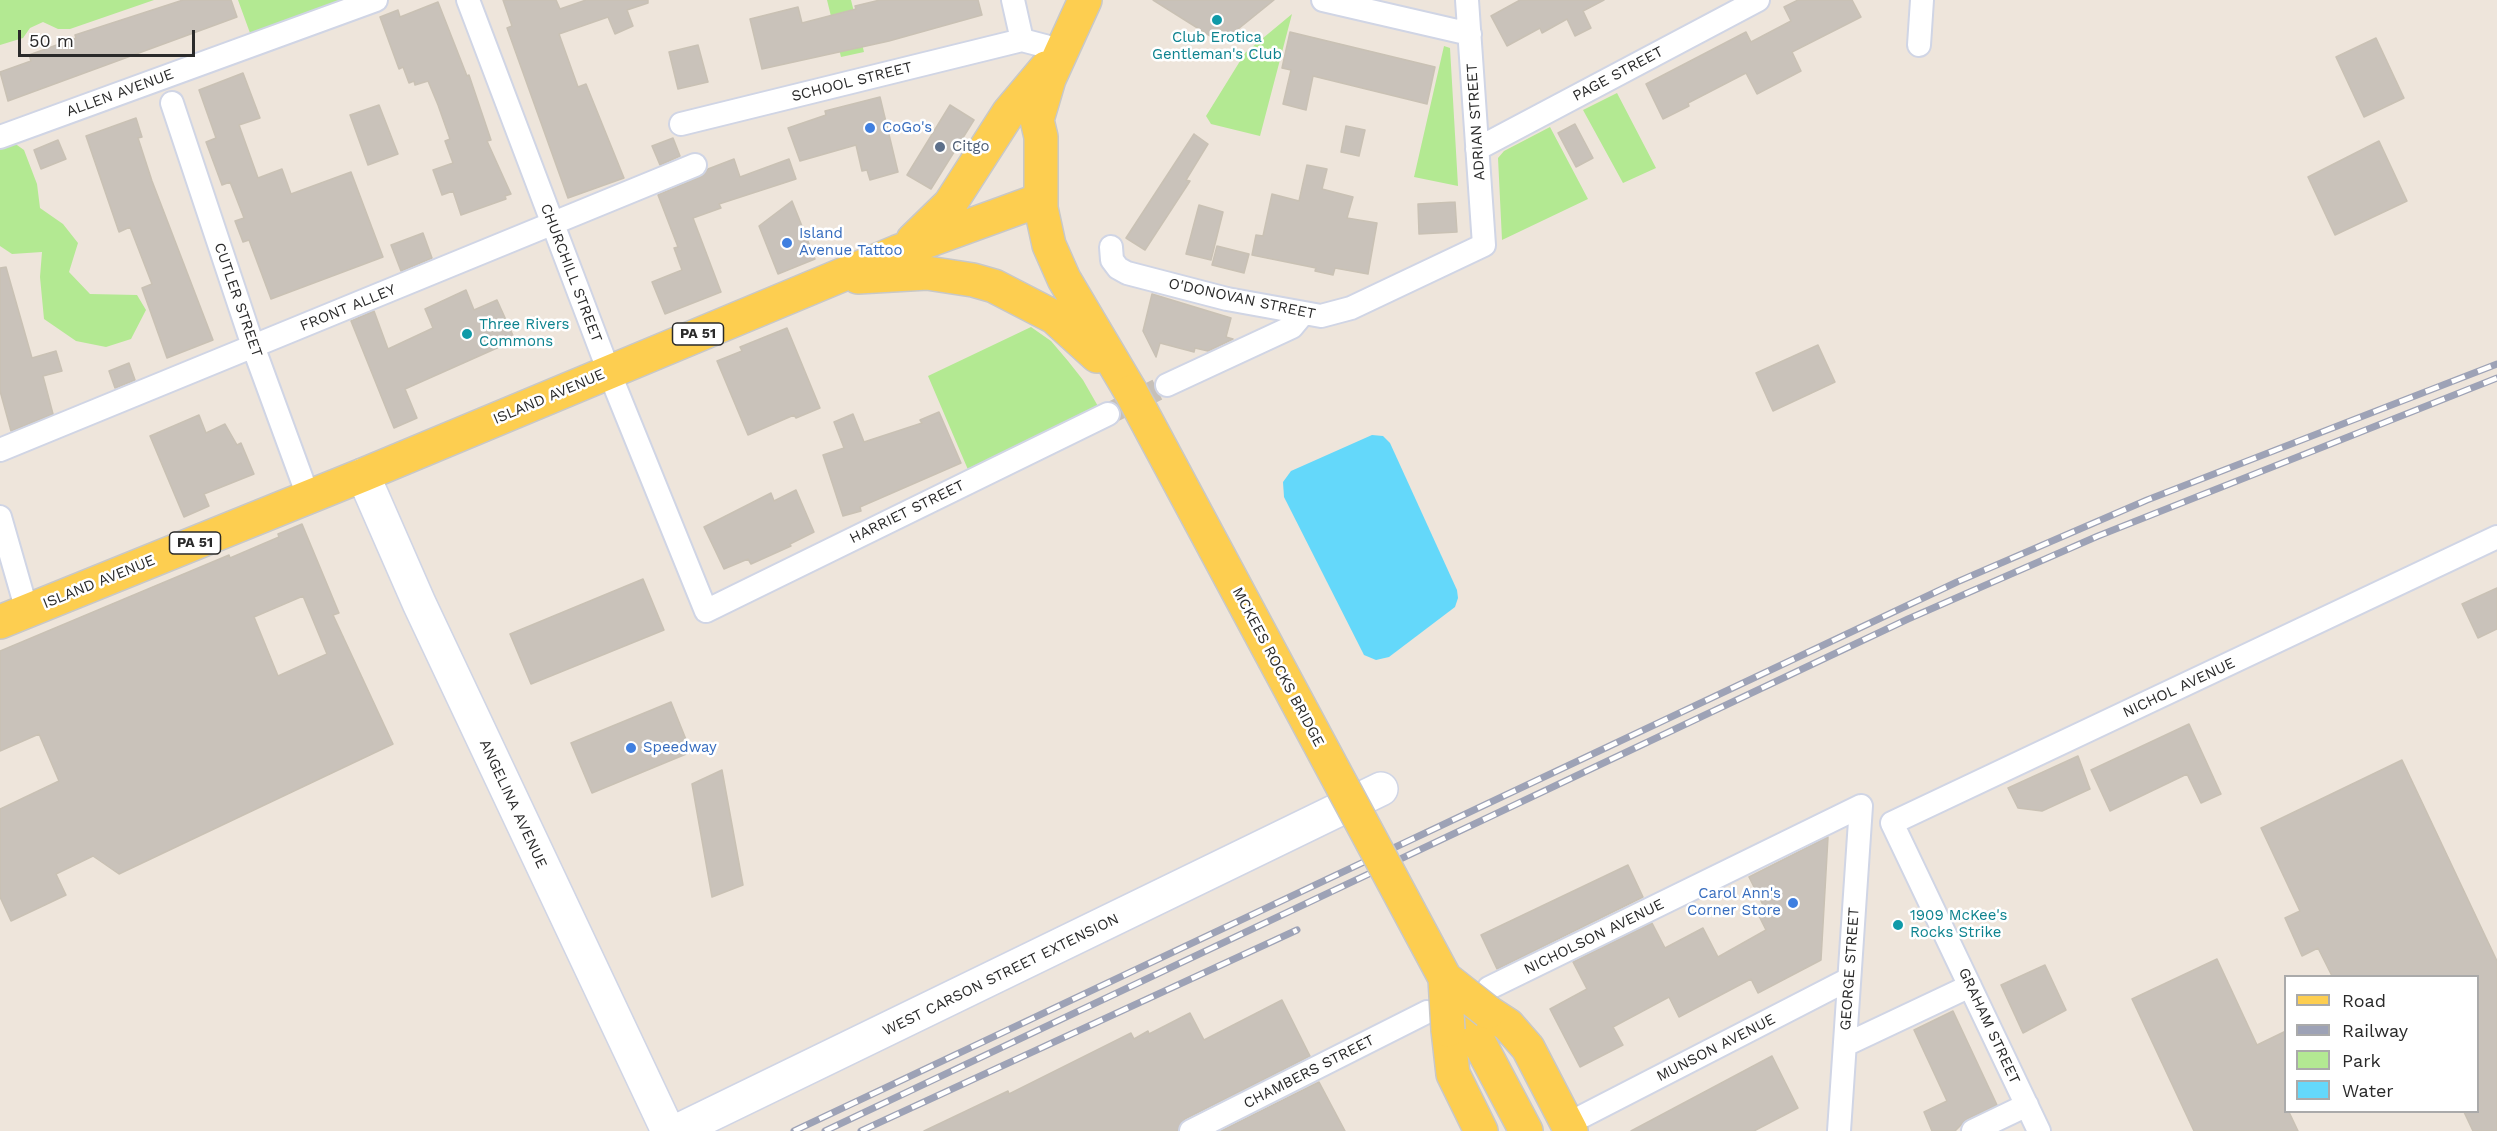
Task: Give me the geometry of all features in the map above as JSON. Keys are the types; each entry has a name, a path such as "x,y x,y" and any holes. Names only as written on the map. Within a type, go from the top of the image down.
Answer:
{"main road":[{"path":"1040,200 1041,137 1036,120 1060,50 1085,0"},
{"path":"1041,137 1054,126 1066,84 1105,0"},
{"path":"897,252 923,231 950,204 1009,112 1060,50"},
{"name":"ISLAND AVENUE","path":"14,617 363,475 897,252 1040,200"},
{"name":"MCKEES ROCKS BRIDGE","path":"1040,200 1046,234 1056,262 1121,396 1448,984 1526,1131"},
{"path":"832,279 927,273 973,280 994,286 1054,317 1121,396"},
{"path":"1481,1131 1453,1074 1438,1021 1448,984 1489,1000 1528,1048 1577,1123"}],"street":[{"name":"ALLEN AVENUE","path":"0,137 376,0"},
{"name":"CHURCHILL STREET","path":"468,0 609,372 706,611"},
{"path":"1012,0 1022,40 1060,50"},
{"path":"1323,0 1470,34"},
{"name":"ADRIAN STREET","path":"1467,0 1484,245"},
{"name":"PAGE STREET","path":"1477,149 1758,0"},
{"path":"1919,45 1922,0"},
{"name":"SCHOOL STREET","path":"681,124 1022,40"},
{"name":"CUTLER STREET","path":"172,103 253,346 308,496"},
{"name":"FRONT ALLEY","path":"0,450 695,165"},
{"name":"O'DONOVAN STREET","path":"1111,247 1112,260 1118,268 1127,273 1227,299 1302,315 1321,316 1350,308 1484,245"},
{"path":"1167,386 1293,327 1302,315"},
{"name":"HARRIET STREET","path":"706,611 1121,396"},
{"name":"ANGELINA AVENUE","path":"363,475 418,603 668,1131"},
{"path":"0,517 14,617"},
{"name":"NICHOL AVENUE","path":"1892,823 2497,537"},
{"name":"WEST CARSON STREET EXTENSION","path":"677,1131 1324,819 1381,789"},
{"path":"1861,806 1892,823"},
{"name":"GEORGE STREET","path":"1839,1131 1861,806"},
{"name":"NICHOLSON AVENUE","path":"1489,1000 1861,806"},
{"name":"GRAHAM STREET","path":"1892,823 2039,1131"},
{"name":"MUNSON AVENUE","path":"1577,1123 1849,980"},
{"path":"1845,1045 1970,986"},
{"name":"CHAMBERS STREET","path":"1191,1131 1438,1021"},
{"path":"1973,1131 2027,1106"}],"green space":[{"path":"0,0 154,0 70,29 58,29 43,22 30,28 23,38 0,45"},
{"path":"238,0 343,0 346,10 254,44"},
{"path":"827,0 851,0 864,52 841,57"},
{"path":"1292,14 1260,136 1211,124 1206,116 1245,53"},
{"path":"1444,46 1450,48 1458,186 1414,177"},
{"path":"1617,93 1656,168 1623,183 1583,110"},
{"path":"1550,127 1588,199 1502,240 1498,158 1504,151"},
{"path":"0,133 24,150 37,184 40,208 63,224 78,243 69,272 90,294 137,295 146,310 131,339 106,347 76,341 44,319 40,277 42,252 12,254 0,246"},
{"path":"1031,327 1051,341 1068,361 1083,380 1099,408 969,472 928,376"}],"water":[{"path":"1372,435 1383,436 1390,443 1457,590 1458,598 1455,607 1389,657 1376,660 1364,655 1284,497 1283,482 1291,471"}],"building":[{"path":"183,0 231,0 237,17 8,101 0,72 31,61 29,55 76,38 75,35"},
{"path":"503,0 556,0 560,9 586,0 648,0 648,3 627,10 633,26 615,34 608,17 559,34 578,87 586,84 624,178 568,198 507,28 512,26"},
{"path":"880,0 978,0 982,15 889,41 762,69 750,19 798,7 802,23 856,9 855,6"},
{"name":"Club Erotica Gentleman's Club","path":"1153,0 1274,0 1227,38 1220,29 1215,39"},
{"path":"1520,0 1604,0 1583,11 1591,28 1575,36 1567,19 1542,33 1540,28 1507,46 1491,16"},
{"path":"1798,0 1852,0 1861,17 1792,52 1801,71 1757,94 1746,73 1688,103 1689,106 1663,119 1646,84 1746,32 1751,42 1791,21 1784,7"},
{"path":"438,2 467,76 469,75 491,140 487,141 511,194 505,196 506,199 461,215 453,191 442,195 433,170 453,163 445,141 450,139 438,105 428,81 415,85 414,81 409,83 403,67 399,69 380,17 398,10 400,17"},
{"path":"1290,32 1435,67 1427,104 1313,76 1306,110 1283,104 1291,70 1282,68"},
{"path":"2376,38 2404,98 2364,117 2336,57"},
{"path":"698,45 708,82 678,89 669,52"},
{"path":"243,73 260,118 239,125 258,178 282,169 291,194 351,172 383,257 271,299 249,240 243,242 235,221 244,218 230,182 222,185 206,142 216,138 199,90"},
{"path":"880,97 898,172 870,180 867,170 862,171 856,145 800,161 788,128 826,115 825,111"},
{"path":"379,105 398,154 368,165 350,115"},
{"name":"Citgo","path":"950,105 974,120 931,189 907,175"},
{"path":"136,118 142,137 138,138 152,181 213,340 167,358 142,288 152,284 130,227 119,232 86,136"},
{"path":"1575,124 1593,158 1576,167 1558,133"},
{"path":"1346,126 1365,130 1359,156 1341,152"},
{"path":"1194,134 1208,144 1186,180 1190,181 1145,250 1126,238"},
{"path":"673,138 680,156 660,165 652,146"},
{"path":"58,140 66,159 41,169 34,150"},
{"path":"2379,141 2407,201 2335,235 2308,177"},
{"path":"734,159 740,177 789,159 796,179 719,204 721,208 693,218 721,292 665,314 652,282 682,270 674,248 678,247 658,195 700,177 708,169"},
{"path":"1307,165 1327,169 1322,189 1353,197 1347,218 1377,223 1368,274 1335,268 1333,275 1315,271 1316,268 1252,255 1256,235 1263,236 1272,194 1299,201"},
{"name":"Island Avenue Tattoo","path":"792,201 815,259 778,274 759,226"},
{"path":"1455,202 1457,232 1419,234 1418,204"},
{"path":"1199,205 1223,212 1211,260 1186,254"},
{"path":"423,233 432,258 401,271 391,245"},
{"path":"1217,246 1249,254 1244,273 1212,265"},
{"path":"6,267 32,358 56,351 62,371 43,376 53,414 11,431 0,391 0,268"},
{"path":"466,290 474,310 497,300 515,340 405,389 417,418 394,428 351,321 374,311 388,349 433,328 425,309"},
{"path":"1152,294 1231,318 1226,337 1233,339 1208,351 1195,348 1194,352 1160,343 1156,357 1143,331"},
{"path":"787,328 820,408 796,418 794,415 748,435 717,361 742,351 740,347"},
{"path":"1818,345 1835,382 1773,411 1756,373"},
{"path":"129,363 135,380 115,388 109,371"},
{"path":"939,412 961,463 860,507 861,511 843,516 823,455 844,448 834,422 853,414 864,442 922,423 920,420"},
{"path":"199,415 206,433 225,424 237,445 241,443 254,474 204,494 209,506 184,517 150,436"},
{"path":"796,490 814,532 790,544 791,546 751,564 748,559 724,569 704,527 771,493 774,501"},
{"path":"302,524 339,613 333,615 393,744 119,874 93,856 56,874 66,895 11,921 0,897 0,809 59,781 39,734 0,751 0,651 229,555 230,558 279,537 278,534","holes":["303,596 327,654 278,676 254,617"]},
{"path":"643,579 664,630 531,684 510,634"},
{"path":"2497,588 2497,629 2478,638 2462,604"},
{"name":"Speedway","path":"671,702 691,752 592,793 571,743"},
{"path":"2189,724 2221,794 2201,803 2187,774 2110,811 2091,770"},
{"path":"2078,756 2090,789 2042,811 2018,808 2008,788"},
{"path":"2402,760 2497,961 2497,1131 2473,1131 2464,1113 2479,1113 2479,975 2332,975 2318,948 2302,956 2285,918 2300,911 2261,828"},
{"name":"Speedway","path":"722,770 743,885 712,897 692,784"},
{"path":"1828,837 1821,960 1758,993 1751,979 1679,1017 1669,997 1613,1027 1623,1045 1580,1067 1550,1009 1587,989 1573,962 1652,923 1665,948 1703,928 1718,957 1766,930 1755,908 1763,905 1749,877"},
{"path":"1628,865 1643,897 1497,969 1481,935"},
{"path":"2217,959 2257,1045 2284,1032 2284,1113 2289,1113 2298,1131 2194,1131 2132,999"},
{"path":"2045,965 2066,1010 2023,1033 2001,985"},
{"path":"1282,1000 1310,1056 1185,1119 1178,1131 924,1131 1008,1091 1009,1094 1131,1033 1134,1039 1148,1031 1149,1034 1190,1013 1204,1040"},
{"path":"1953,1011 1997,1105 1967,1119 1955,1131 1932,1131 1924,1112 1947,1101 1914,1030"},
{"path":"1772,1056 1798,1108 1754,1131 1631,1131"},
{"path":"1319,1082 1345,1131 1221,1131"}],"tunnel":[{"path":"1108,414 1167,385"}],"railway":[{"path":"794,1131 1957,582 2147,500 2497,364"},
{"path":"825,1131 1908,619 2098,536 2497,378"},
{"path":"861,1131 1297,930"}],"place":[{"name":"Club Erotica Gentleman's Club","path":"1217,20"},
{"name":"CoGo's","path":"870,128"},
{"name":"Citgo","path":"940,147"},
{"name":"Island Avenue Tattoo","path":"787,243"},
{"name":"Three Rivers Commons","path":"467,334"},
{"name":"Speedway","path":"631,748"},
{"name":"Carol Ann's Corner Store","path":"1793,903"},
{"name":"1909 McKee's Rocks Strike","path":"1898,925"}]}
